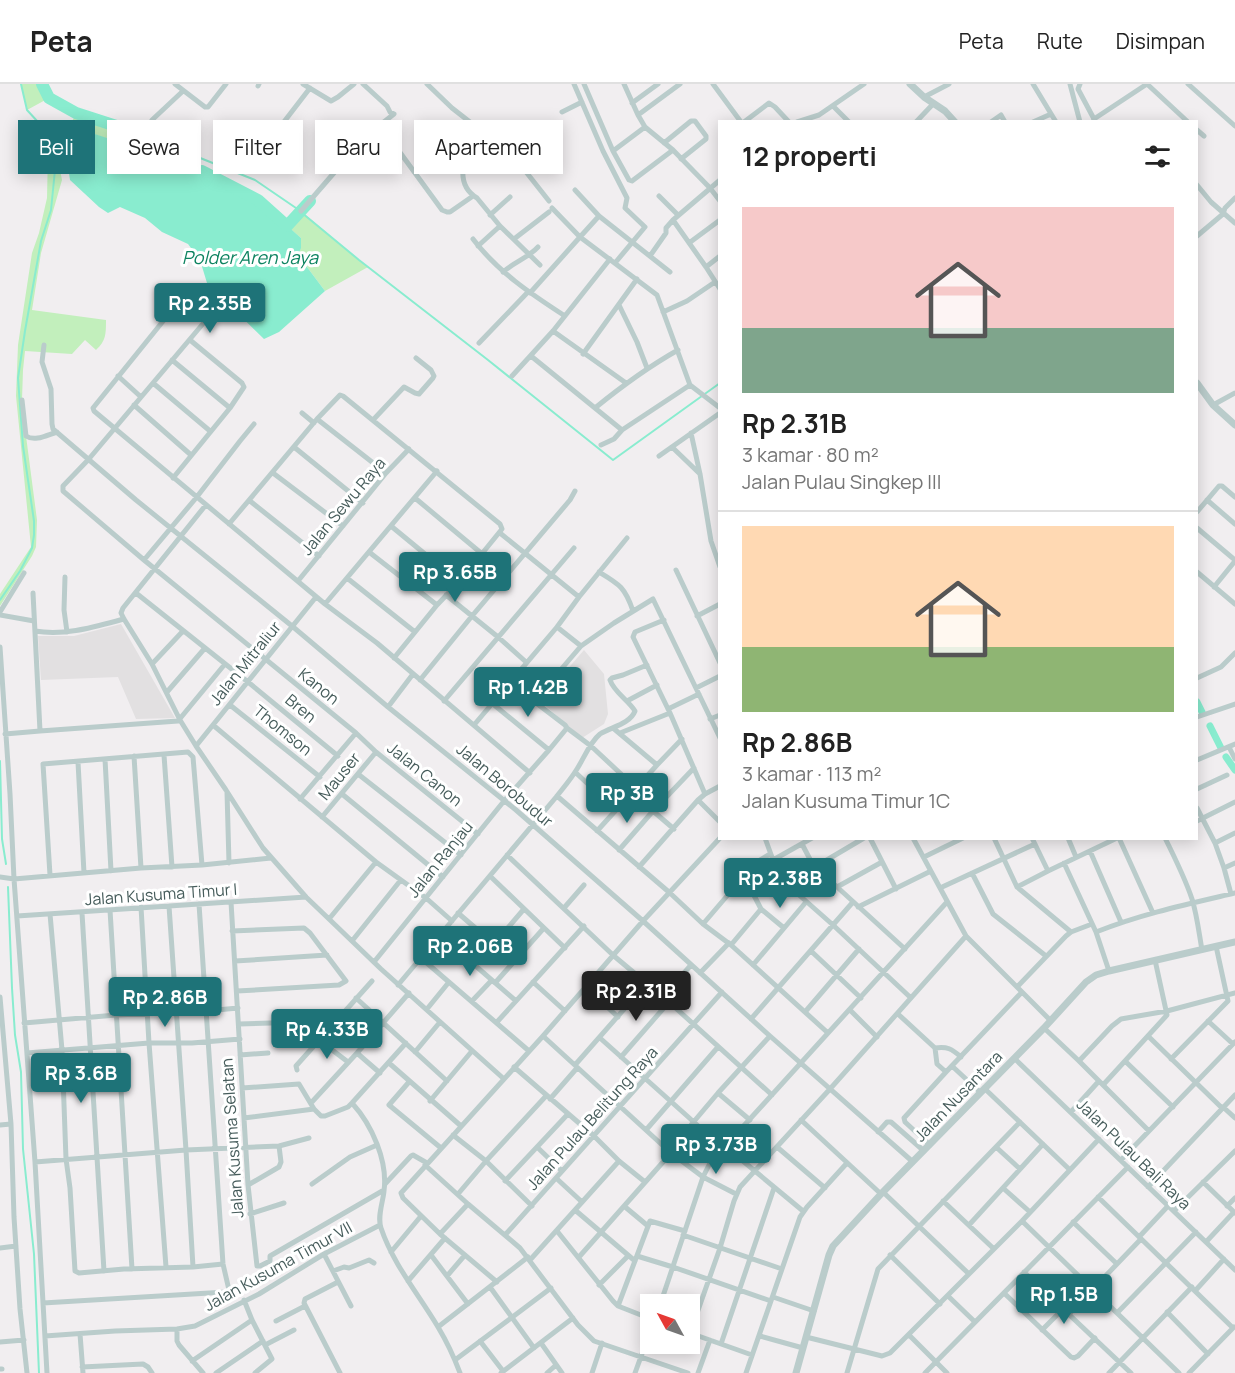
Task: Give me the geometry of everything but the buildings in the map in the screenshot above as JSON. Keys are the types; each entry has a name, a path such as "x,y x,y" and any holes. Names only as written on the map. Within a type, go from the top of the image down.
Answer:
{"street":[{"path":"175,84 205,107 208,107 226,84"},
{"path":"303,84 331,101 354,84"},
{"path":"363,84 394,114 386,120"},
{"path":"428,84 468,120"},
{"path":"512,376 645,228 625,208 627,198 603,151 574,84"},
{"path":"584,84 627,178 632,181 673,150"},
{"path":"624,84 645,127 673,150 718,198"},
{"path":"713,84 740,120"},
{"path":"804,120 815,117 864,84"},
{"path":"910,84 953,120"},
{"path":"924,97 950,84"},
{"path":"1033,84 1055,120"},
{"path":"1071,84 1080,120"},
{"path":"1080,84 1078,89 1093,120 1147,84 1186,120"},
{"path":"1188,84 1235,126"},
{"path":"632,103 657,85 665,95"},
{"path":"638,115 676,85"},
{"path":"285,120 310,88"},
{"path":"152,120 183,91"},
{"path":"562,112 582,102"},
{"path":"745,120 769,103 787,120"},
{"path":"917,120 934,103"},
{"path":"834,105 847,120"},
{"path":"1038,120 1051,114"},
{"path":"664,143 691,121 695,121 706,139 681,159"},
{"path":"613,151 645,127"},
{"path":"1198,131 1204,136"},
{"path":"402,154 445,212 450,212 472,196"},
{"path":"301,211 333,174"},
{"path":"463,174 466,187 472,196 477,198 490,215 540,265"},
{"path":"528,174 549,201"},
{"path":"650,256 665,235 666,228 718,182"},
{"path":"1198,186 1223,214 1235,223"},
{"path":"575,190 599,216 670,272"},
{"path":"659,196 676,218 718,287"},
{"path":"490,215 510,197"},
{"path":"1198,235 1223,214 1225,208 1235,198"},
{"path":"514,239 551,210 580,237 657,295 690,385 718,409"},
{"path":"479,343 599,216"},
{"path":"690,243 718,222"},
{"path":"478,246 501,226"},
{"path":"473,239 503,272 565,316"},
{"path":"503,272 538,247"},
{"path":"706,267 718,258"},
{"path":"583,354 637,279"},
{"path":"663,312 689,300 715,282"},
{"path":"619,305 637,342 646,368"},
{"path":"88,460 212,313"},
{"path":"168,315 92,409 205,506 316,597 377,643 530,773"},
{"path":"552,331 626,383"},
{"path":"173,478 230,408 244,387 190,340"},
{"path":"44,345 42,362 51,389 51,424 57,432"},
{"path":"595,408 646,368 678,350"},
{"path":"531,356 622,430"},
{"path":"374,420 404,387 419,393 433,378 433,372 416,358"},
{"path":"172,360 230,408"},
{"path":"118,376 141,396"},
{"path":"153,383 210,431"},
{"path":"601,445 614,439 622,430 690,385"},
{"path":"1198,385 1213,405 1235,425"},
{"path":"1213,405 1235,393"},
{"path":"229,524 316,421 342,395 437,471 500,524 502,529 394,658"},
{"path":"22,400 28,439 57,432"},
{"path":"134,405 191,455"},
{"path":"302,413 387,473"},
{"path":"659,456 673,448 718,413"},
{"path":"144,560 254,424"},
{"name":"Jalan Borobudur","path":"57,432 88,460 533,824 912,1162"},
{"path":"691,434 711,541 718,561"},
{"path":"294,447 363,503"},
{"path":"673,448 700,474"},
{"name":"Jalan Sewu Raya","path":"298,582 409,449"},
{"name":"Kanon","path":"88,460 63,486 63,491 356,733"},
{"path":"325,604 437,471"},
{"path":"273,473 343,526"},
{"path":"1198,511 1218,486 1235,497"},
{"path":"420,680 570,500 575,491"},
{"path":"414,498 481,553"},
{"path":"1207,500 1235,524"},
{"path":"250,501 319,556"},
{"path":"205,506 122,610 124,619 152,663 180,720 270,858 306,897 398,985 504,1079"},
{"path":"391,526 459,582"},
{"path":"1198,529 1235,561 1214,587"},
{"path":"500,532 579,597"},
{"path":"474,725 557,627 627,538"},
{"path":"711,541 718,539"},
{"path":"444,701 574,548"},
{"path":"369,552 437,605"},
{"path":"676,570 718,659"},
{"path":"599,572 622,587 633,611"},
{"path":"24,573 0,613 34,621"},
{"path":"1198,574 1235,604"},
{"path":"66,577 64,610 67,632"},
{"path":"347,578 415,632"},
{"path":"33,593 40,731"},
{"name":"Bren","path":"136,593 338,756"},
{"path":"446,595 526,662"},
{"name":"Jalan Mitraliur","path":"196,746 316,597"},
{"path":"534,701 581,646 652,599 718,734"},
{"path":"697,616 718,605"},
{"path":"35,631 75,632 124,619"},
{"path":"663,621 633,634 633,637 682,739 705,794"},
{"path":"557,627 581,646"},
{"path":"152,663 183,631"},
{"path":"0,647 47,1373"},
{"path":"167,692 205,648"},
{"path":"1198,678 1221,667 1235,653"},
{"path":"5,734 180,720 225,664"},
{"path":"398,985 557,796 576,772 599,735 633,715 635,711 612,686 610,680 647,664"},
{"path":"388,707 413,674"},
{"path":"621,733 669,711 718,677"},
{"path":"510,683 591,746 653,811 674,829"},
{"path":"627,701 657,685"},
{"path":"493,704 549,750"},
{"path":"1198,717 1235,704"},
{"name":"Thomson","path":"230,705 320,777"},
{"path":"710,719 718,716"},
{"path":"213,725 376,862 426,898 452,921"},
{"name":"Jalan Ranjau","path":"374,962 504,801 567,728"},
{"path":"613,728 657,765"},
{"path":"300,799 356,733"},
{"name":"Jalan Canon","path":"356,733 376,752 478,834"},
{"path":"597,831 682,739"},
{"path":"1198,760 1229,746 1235,759"},
{"path":"50,876 43,764 188,752 192,755 202,866"},
{"name":"Mauser","path":"322,817 376,752"},
{"path":"164,755 171,867"},
{"path":"134,756 141,868"},
{"path":"105,759 111,871"},
{"path":"78,762 84,873"},
{"path":"619,850 694,768"},
{"path":"576,772 616,810"},
{"path":"358,774 461,855"},
{"path":"1198,789 1227,775"},
{"path":"639,867 698,800 718,787"},
{"path":"226,790 230,863"},
{"path":"342,794 443,877"},
{"path":"557,796 703,924 730,944 828,1033"},
{"path":"698,800 718,820"},
{"path":"1096,932 1153,913 1233,894 1215,843 1200,820 1235,802"},
{"path":"1215,843 1235,833"},
{"path":"497,1282 421,1216 401,1196 401,1193 718,840"},
{"path":"766,840 773,860 790,887 911,998"},
{"path":"773,860 809,840"},
{"path":"815,867 861,840"},
{"path":"871,840 896,889"},
{"path":"914,840 966,936 1051,1021"},
{"path":"924,857 957,840"},
{"path":"995,840 1017,887 1071,932"},
{"path":"940,888 1003,858 1034,840 1048,871"},
{"path":"1069,840 1076,857"},
{"path":"1017,887 1114,840"},
{"path":"1119,840 1153,913"},
{"path":"1166,840 1193,902 1202,950"},
{"path":"802,844 813,865 905,949"},
{"path":"1090,851 1121,922"},
{"path":"770,854 743,872 761,909 784,928"},
{"path":"507,855 614,956 772,1095"},
{"path":"0,877 14,879 141,868 202,866 270,858"},
{"path":"329,919 376,862"},
{"path":"837,887 882,862"},
{"path":"1064,863 1096,932 1109,971"},
{"path":"1224,868 1235,863"},
{"path":"858,907 931,871"},
{"path":"972,873 993,914 1046,956"},
{"path":"490,876 565,948"},
{"path":"703,924 744,876"},
{"path":"352,941 400,881"},
{"path":"564,908 584,885"},
{"name":"Jalan Kusuma Timur I","path":"17,916 306,897"},
{"name":"Jalan Kusuma Selatan","path":"231,902 248,1185 256,1266 270,1261 270,1256 384,1187"},
{"path":"753,965 806,902"},
{"path":"752,1019 853,902"},
{"path":"664,1294 703,1177 710,1163 947,902"},
{"path":"43,1303 229,1290 223,1264 199,904"},
{"path":"168,906 193,1267"},
{"path":"141,907 166,1267"},
{"path":"475,966 524,909"},
{"path":"700,973 761,909"},
{"path":"110,910 132,1269"},
{"path":"82,913 104,1271"},
{"path":"458,913 494,944"},
{"path":"50,914 62,1050 66,1159 75,1270 79,1273 223,1264"},
{"path":"930,1145 905,1122 904,1118 961,1057 1046,956 1071,932 1092,924"},
{"path":"497,1022 584,926"},
{"path":"232,931 304,928 346,980 339,985 237,991"},
{"path":"472,1001 493,982 543,928"},
{"path":"440,935 516,1001"},
{"path":"700,1304 740,1187 966,936"},
{"name":"Jalan Nusantara","path":"796,1373 833,1246 1090,978 1109,971 1235,942"},
{"path":"1171,1059 1227,1003 1216,946"},
{"path":"805,1012 859,949"},
{"path":"811,951 861,998"},
{"path":"235,961 327,955"},
{"path":"421,958 529,1051"},
{"path":"1071,1112 1125,1061 1166,1017 1167,1011 1155,960"},
{"path":"663,997 691,964"},
{"path":"297,1070 296,1066 372,981"},
{"path":"427,1009 449,982"},
{"path":"533,982 565,1011"},
{"path":"458,1194 576,1066 647,983"},
{"path":"586,987 618,1017"},
{"name":"Jalan Pulau Belitung Raya","path":"505,1235 722,992"},
{"path":"244,1118 313,1106 348,1062 409,993"},
{"path":"1079,1061 1117,1021 1167,1011 1235,993"},
{"path":"0,997 11,1124 20,1309 27,1373"},
{"path":"356,998 447,1081"},
{"path":"621,1057 669,1002"},
{"path":"24,1023 238,1008"},
{"path":"850,1010 877,1036"},
{"path":"898,1014 935,1048 937,1064 946,1072"},
{"path":"1121,1160 1234,1043 1208,1021"},
{"path":"239,1024 305,1022"},
{"path":"415,1052 440,1022"},
{"path":"1044,1028 1149,1131"},
{"path":"543,1036 670,1152 703,1177 736,1194"},
{"path":"579,1257 645,1182 718,1093 770,1036"},
{"path":"1148,1036 1196,1084 1235,1118"},
{"path":"600,1038 693,1123 803,1211"},
{"path":"27,1053 149,1043 240,1039"},
{"path":"319,1040 348,1062"},
{"path":"242,1088 299,1084 321,1116 325,1116 348,1107 406,1043"},
{"path":"646,1130 718,1047"},
{"path":"935,1048 952,1049 961,1057"},
{"path":"430,1101 472,1051"},
{"path":"240,1055 268,1053"},
{"path":"357,1053 380,1073"},
{"name":"Jalan Pulau Bali Raya","path":"1014,1058 1235,1270"},
{"path":"1125,1061 1173,1107"},
{"path":"389,1063 460,1126"},
{"path":"952,1066 1020,1122 1070,1170"},
{"path":"514,1067 645,1182"},
{"path":"409,1082 389,1106 441,1148"},
{"path":"718,1093 750,1120"},
{"path":"1148,1187 1235,1095"},
{"path":"352,1103 366,1119 382,1161 384,1187 380,1226 408,1281 438,1327 460,1373"},
{"path":"505,1181 567,1115"},
{"path":"801,1120 969,1274"},
{"path":"878,1132 887,1122 891,1122 924,1151"},
{"path":"847,1373 878,1269 1020,1122"},
{"path":"0,1125 11,1124"},
{"path":"453,1135 486,1161 532,1206"},
{"path":"34,1162 186,1150 279,1146 309,1138"},
{"path":"806,1336 874,1355 890,1353 1022,1221 1099,1139"},
{"path":"969,1225 1043,1144"},
{"path":"312,1184 350,1156 376,1145"},
{"path":"248,1185 279,1167 281,1162 279,1146"},
{"path":"996,1146 1020,1169"},
{"path":"537,1147 562,1171"},
{"path":"777,1147 825,1188"},
{"path":"1174,1211 1235,1151"},
{"path":"384,1187 413,1155 426,1164 529,1259 573,1318 594,1341 675,1371 688,1373"},
{"path":"438,1327 529,1259 619,1161"},
{"path":"746,1373 803,1211 848,1163"},
{"path":"925,1373 1128,1167"},
{"path":"556,1178 582,1202"},
{"path":"1203,1182 1234,1213 1206,1242"},
{"path":"721,1344 774,1188"},
{"path":"1003,1188 1030,1212"},
{"path":"1098,1197 1234,1326 1189,1373"},
{"path":"1227,1206 1235,1198"},
{"path":"943,1201 994,1249"},
{"path":"250,1214 284,1203"},
{"path":"408,1281 468,1204"},
{"path":"624,1206 649,1224 684,1233 782,1269"},
{"path":"1069,1314 1168,1206"},
{"path":"575,1210 628,1256 673,1267 739,1290 814,1311"},
{"path":"392,1252 421,1216"},
{"path":"1022,1221 1179,1373"},
{"path":"1073,1222 1116,1264"},
{"path":"618,1306 649,1224"},
{"name":"Jalan Kusuma Timur VII","path":"45,1336 195,1326 260,1294 324,1254 380,1226"},
{"path":"557,1231 606,1294 618,1306 640,1314"},
{"path":"1117,1313 1196,1232"},
{"path":"0,1248 16,1246"},
{"path":"324,1254 351,1306"},
{"path":"430,1255 468,1304"},
{"path":"447,1276 465,1255"},
{"path":"890,1255 940,1304"},
{"path":"599,1285 628,1256"},
{"path":"333,1271 344,1267 349,1269 369,1260 374,1263"},
{"path":"1108,1373 1167,1312 1224,1260"},
{"path":"1024,1272 1131,1373"},
{"path":"338,1282 305,1299 305,1306 340,1373"},
{"path":"490,1287 534,1348"},
{"path":"455,1360 551,1288"},
{"path":"1004,1293 1067,1354 1074,1358 1095,1338"},
{"path":"948,1296 975,1322"},
{"path":"244,1300 272,1359 255,1373"},
{"path":"276,1321 305,1306"},
{"path":"1042,1330 1063,1309"},
{"path":"1167,1312 1208,1354"},
{"path":"480,1341 505,1371 573,1318"},
{"path":"192,1361 252,1320"},
{"path":"177,1329 179,1345 203,1373"},
{"path":"216,1373 264,1343 294,1330"},
{"path":"80,1334 82,1370 143,1364 152,1373"},
{"path":"909,1335 947,1373"},
{"path":"700,1336 752,1355"},
{"path":"760,1336 803,1348"},
{"path":"0,1342 24,1340"},
{"path":"698,1373 710,1340"},
{"path":"541,1343 562,1373"},
{"path":"592,1373 602,1343"},
{"path":"635,1373 642,1354"},
{"path":"121,1365 123,1373"},
{"path":"547,1373 556,1365"}],"shaded area":[{"path":"21,84 42,84 49,98 27,110"},
{"path":"76,113 107,123 107,139 95,134 95,120 73,120"},
{"path":"48,174 61,174 62,180 41,253 32,310 106,320 105,333 104,340 96,350 85,340 72,354 25,351 22,400 37,520 36,547 0,606 0,594 31,547 16,396 18,345 32,253 47,198"},
{"path":"301,211 368,267 325,291 298,255 301,238 287,226"},
{"path":"121,624 175,718 136,719 118,677 41,680 38,636 74,636"},
{"path":"584,650 604,674 608,714 604,724 582,738 540,701"}],"water":[{"name":"Polder Aren Jaya","path":"95,134 107,138 107,174 201,174 202,171 258,200 301,238 298,255 325,291 279,332 264,339 207,283 200,260 188,244 162,232 145,218 120,207 108,213 70,180 69,174 95,174"}],"waterway":[{"path":"0,600 20,571 32,548 34,535 23,446 18,378 41,241 51,210 55,170 49,134 27,110 21,84"},
{"path":"42,84 49,98 76,113 138,133 255,180 296,208 613,460 718,384"},
{"path":"42,84 49,98 76,113 138,133 138,149 175,160 178,166 192,174 202,171 258,200 287,226 310,201"},
{"path":"1198,704 1202,712"},
{"path":"1210,726 1221,748"},
{"path":"1226,757 1235,770"},
{"path":"0,761 2,839 6,864"},
{"path":"8,887 15,1035 21,1072 23,1149 34,1254 39,1373"}]}
